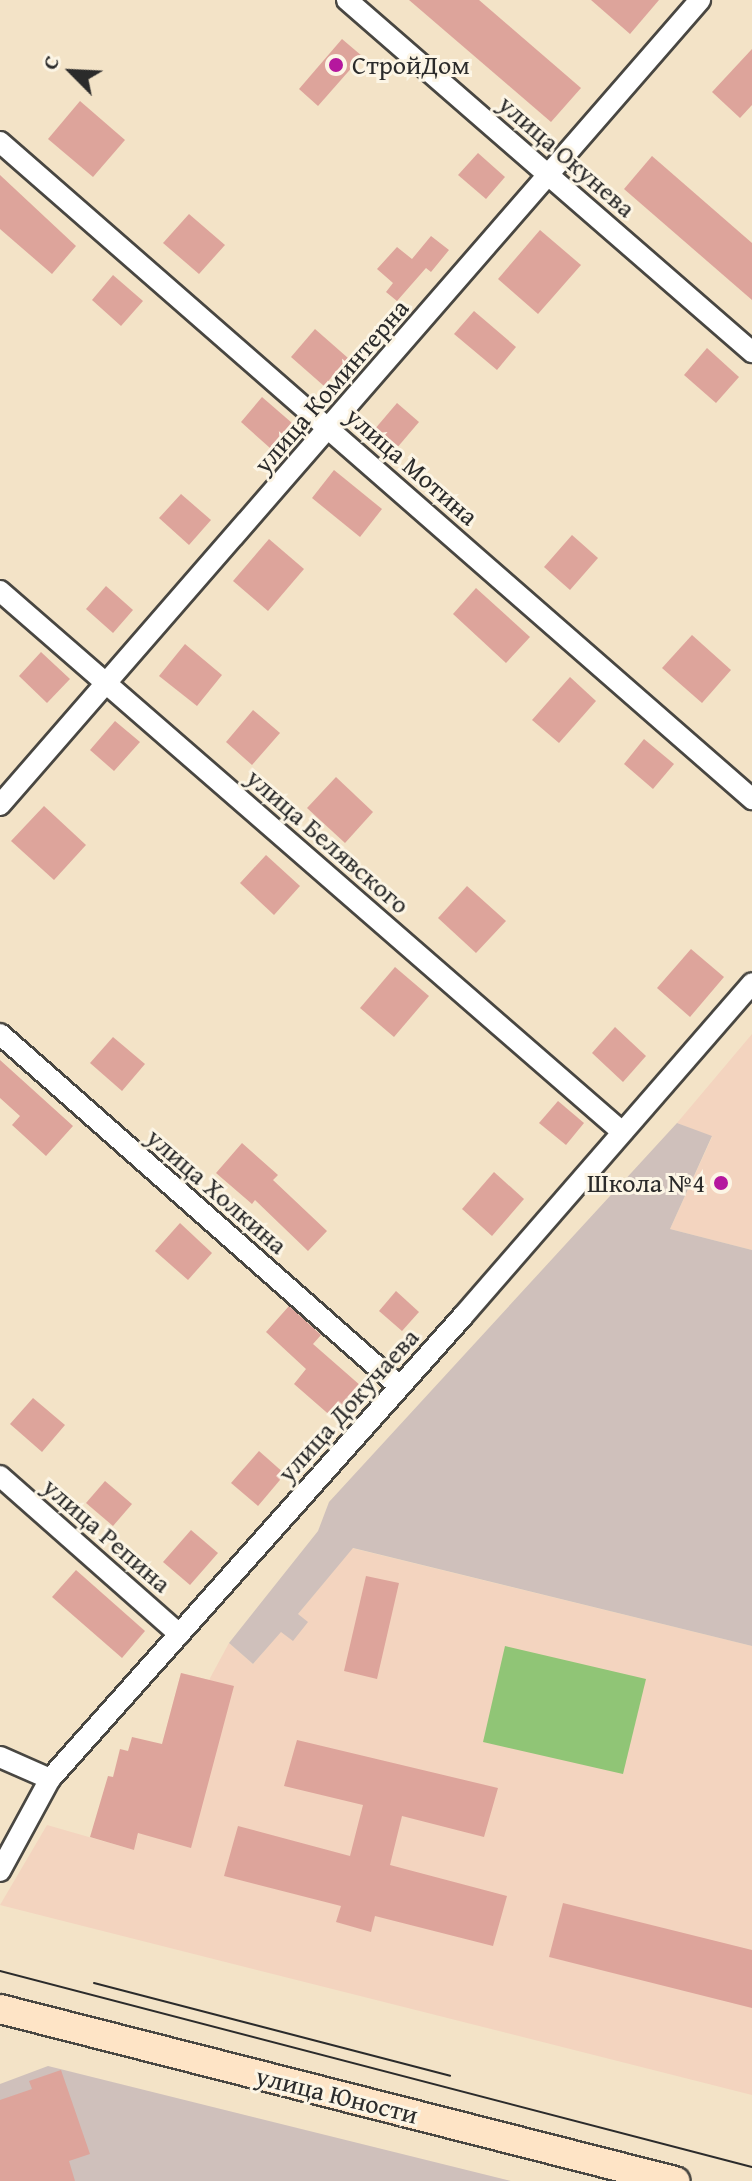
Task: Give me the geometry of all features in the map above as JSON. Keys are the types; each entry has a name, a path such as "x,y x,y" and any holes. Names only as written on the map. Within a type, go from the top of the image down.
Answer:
{"main road":[{"name":"улица Юности","path":"0,2009 675,2181"}],"street":[{"name":"улица Окунева","path":"347,0 752,352"},
{"name":"улица Коминтерна","path":"0,805 700,0"},
{"name":"улица Мотина","path":"0,142 752,799"},
{"name":"улица Белявского","path":"0,591 621,1131"},
{"name":"улица Докучаева","path":"0,1871 50,1779 752,983"},
{"name":"улица Холкина","path":"0,1034 399,1386"},
{"name":"улица Репина","path":"0,1476 179,1634"},
{"path":"0,1757 50,1779"}],"shaded area":[{"name":"Школа №4","path":"752,1034 752,1250 670,1229 712,1137 677,1123"},
{"path":"677,1123 712,1136 670,1229 752,1250 752,1646 353,1548 298,1614 308,1622 293,1641 281,1632 253,1664 229,1643 318,1531 329,1502"},
{"path":"352,1548 752,1646 752,2095 0,1905 47,1825 134,1850 181,1673 209,1680 229,1643 253,1664 281,1631 293,1640 298,1614"},
{"path":"48,2066 511,2181 0,2181 0,2084"}],"green space":[{"path":"505,1646 646,1679 623,1774 483,1742"}],"building":[{"path":"409,0 479,0 581,88 551,122"},
{"path":"591,0 659,0 630,34"},
{"path":"342,39 362,56 318,106 299,89"},
{"path":"752,49 752,105 740,118 712,92"},
{"path":"80,101 125,140 93,177 48,139"},
{"path":"478,153 505,177 486,199 458,175"},
{"path":"652,156 752,243 752,300 624,189"},
{"path":"0,175 76,246 52,274 0,229"},
{"path":"189,214 225,245 199,274 163,243"},
{"path":"540,230 581,265 538,314 498,279"},
{"path":"431,236 449,250 431,272 426,268 397,301 386,292 393,283 377,269 397,247 412,259"},
{"path":"113,275 143,301 121,326 92,300"},
{"path":"474,311 516,347 497,370 454,334"},
{"path":"315,329 348,358 324,386 291,357"},
{"path":"707,348 739,377 716,403 684,375"},
{"path":"262,397 292,423 270,448 241,422"},
{"path":"397,403 419,422 396,449 374,430"},
{"path":"334,470 382,509 360,537 312,498"},
{"path":"181,494 211,520 189,545 159,518"},
{"path":"572,535 598,558 570,590 544,567"},
{"path":"269,539 304,569 268,611 233,581"},
{"path":"106,586 133,610 113,633 86,609"},
{"path":"476,588 530,637 506,663 453,614"},
{"path":"692,635 731,670 702,703 662,668"},
{"path":"185,644 222,675 197,706 159,676"},
{"path":"41,652 70,679 47,703 19,676"},
{"path":"570,677 596,701 559,743 532,720"},
{"path":"253,710 280,733 252,765 226,742"},
{"path":"115,721 140,742 114,771 90,750"},
{"path":"644,739 674,764 653,789 624,764"},
{"path":"336,777 373,812 345,843 307,808"},
{"path":"44,806 86,845 54,880 11,841"},
{"path":"266,855 300,886 274,915 240,883"},
{"path":"467,886 506,921 476,953 438,918"},
{"path":"691,949 724,977 690,1017 657,988"},
{"path":"395,967 429,996 394,1037 360,1008"},
{"path":"615,1027 646,1056 623,1082 592,1053"},
{"path":"113,1037 145,1064 122,1091 90,1063"},
{"path":"0,1060 73,1126 46,1156 12,1125 20,1116 0,1098"},
{"path":"558,1101 584,1123 566,1145 539,1123"},
{"path":"242,1143 278,1175 273,1180 327,1231 308,1251 255,1200 252,1204 216,1173"},
{"path":"494,1172 524,1199 492,1236 462,1209"},
{"path":"180,1223 212,1253 188,1280 155,1251"},
{"path":"396,1291 419,1312 402,1331 379,1311"},
{"path":"289,1306 321,1335 313,1344 361,1386 333,1418 294,1384 306,1369 266,1332"},
{"path":"33,1398 65,1425 42,1452 10,1424"},
{"path":"259,1451 285,1474 258,1506 231,1483"},
{"path":"105,1481 132,1504 113,1526 86,1503"},
{"path":"191,1530 218,1553 190,1585 163,1562"},
{"path":"76,1570 145,1631 122,1658 52,1597"},
{"path":"366,1576 399,1583 377,1679 344,1671"},
{"path":"181,1673 234,1686 191,1848 138,1833 134,1850 90,1837 108,1776 113,1777 120,1749 128,1751 132,1737 162,1744"},
{"path":"297,1740 498,1788 484,1837 402,1816 390,1865 507,1896 493,1946 375,1916 371,1932 336,1922 341,1906 224,1876 238,1826 350,1856 363,1805 284,1786"},
{"path":"563,1903 752,1950 752,2008 549,1957"},
{"path":"61,2070 90,2154 69,2161 75,2181 0,2181 0,2100 32,2089 29,2081"}],"tram line":[{"path":"0,1971 752,2167"},
{"path":"94,1983 450,2076"}],"place":[{"name":"СтройДом","path":"336,65"},
{"name":"Школа №4","path":"721,1183"}]}
